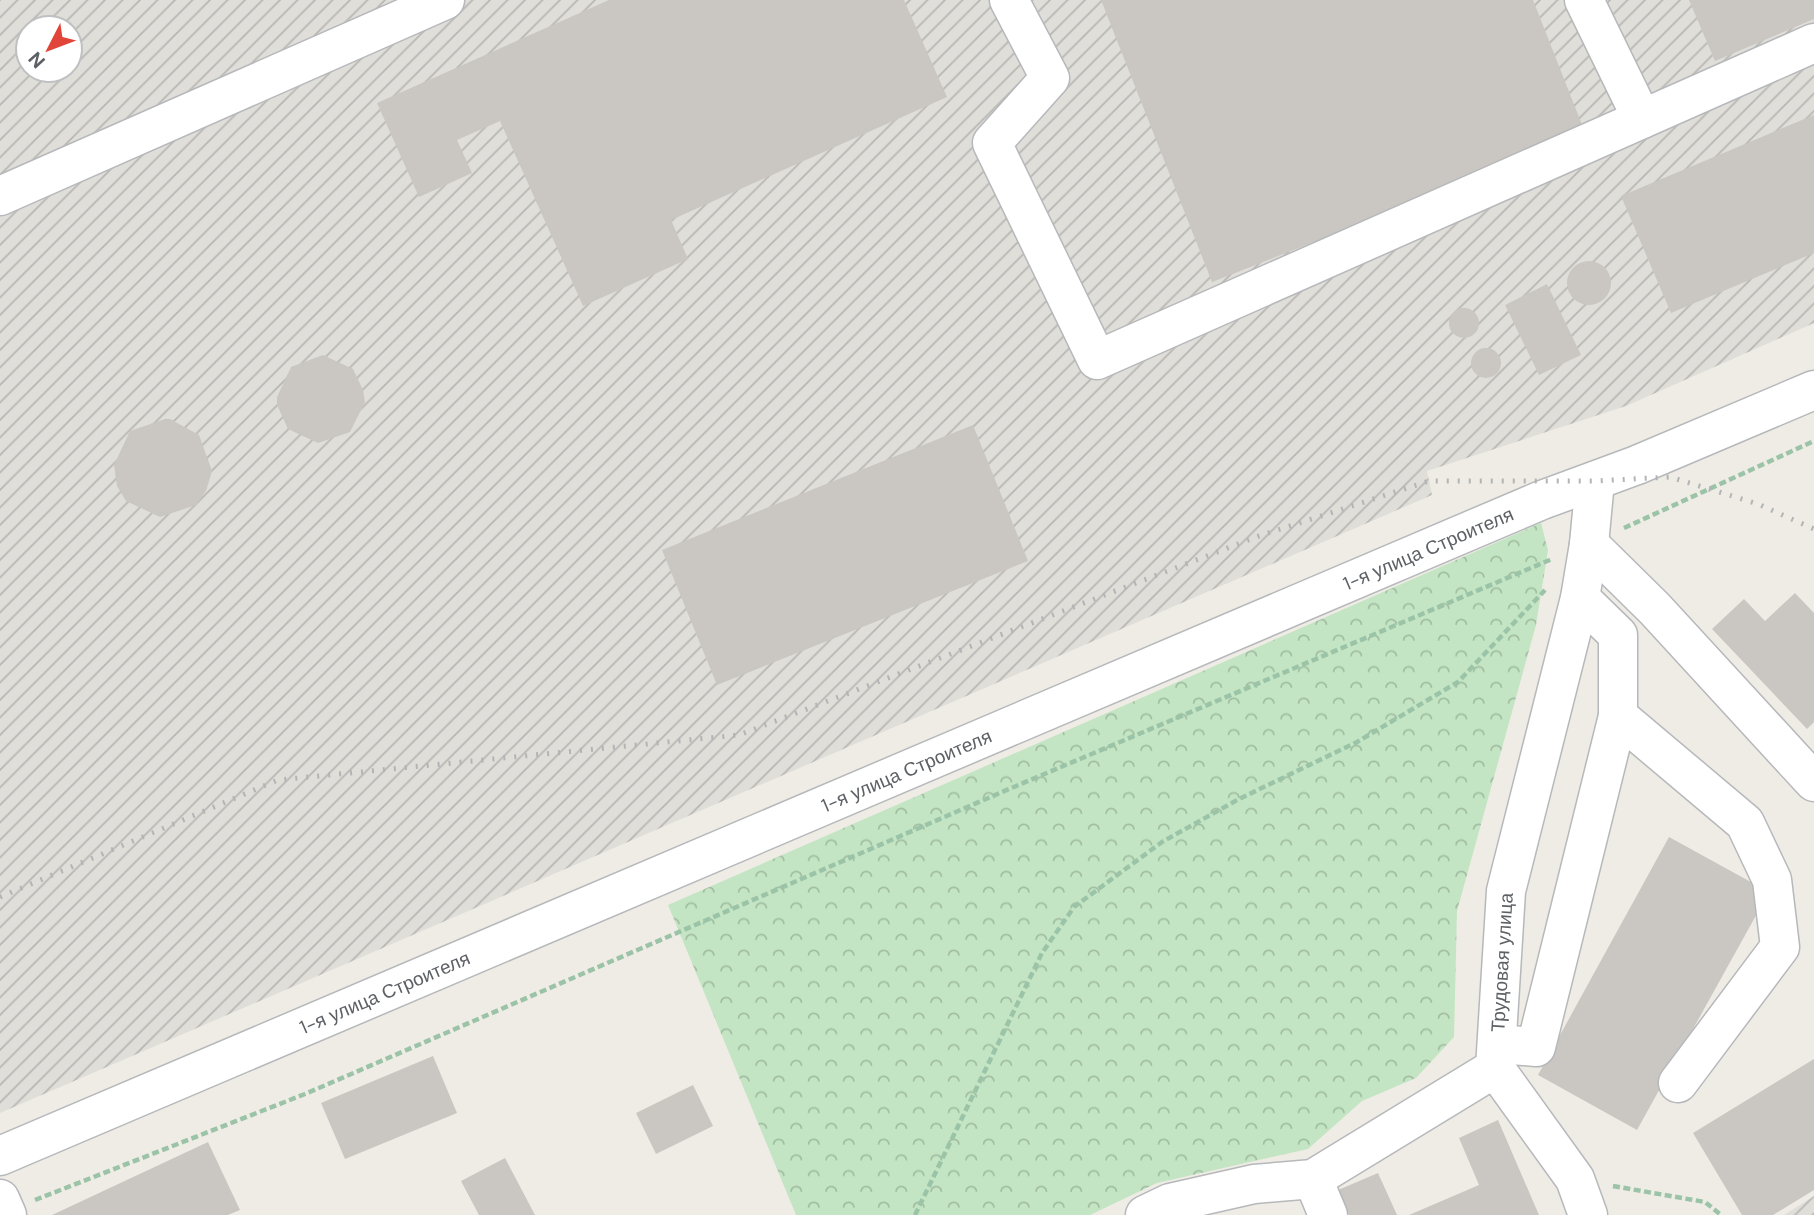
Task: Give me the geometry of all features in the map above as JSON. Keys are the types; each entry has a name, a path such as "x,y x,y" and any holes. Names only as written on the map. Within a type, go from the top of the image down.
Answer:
{"street":[{"path":"0,196 446,0"},
{"path":"1009,0 1050,78 992,143 1097,360 1814,43"},
{"path":"1584,0 1642,119"},
{"name":"1-я улица Строителя","path":"0,1156 1529,505 1637,465 1814,390"},
{"name":"Трудовая улица","path":"1497,1056 1506,891 1566,591 1589,544 1595,481"},
{"path":"1589,544 1655,610 1814,782"},
{"path":"1145,1215 1170,1203 1254,1184 1313,1179 1497,1056 1536,1047 1618,716 1618,635 1566,591"},
{"path":"1618,716 1745,823 1772,880 1780,947 1678,1083"},
{"path":"1497,1056 1575,1179 1588,1215"},
{"path":"1313,1179 1328,1215"}],"path":[{"path":"4,1208 304,1094 997,794 1589,544 1814,440"},
{"path":"915,1215 1042,953 1074,907 1162,842 1240,799 1357,742 1458,682 1566,591"},
{"path":"1575,1179 1705,1202 1721,1215"}],"shaded area":[{"path":"0,0 1814,0 1814,323 1626,406 1427,471 1432,495 0,1113"},
{"path":"1814,1196 1814,1215 1784,1215"}],"green space":[{"path":"1541,523 1548,550 1536,625 1457,911 1454,1037 1416,1078 1362,1101 1308,1149 1157,1183 1090,1215 796,1215 668,905"}],"building":[{"path":"609,0 904,0 947,97 671,220 688,259 583,306 500,121 457,140 472,173 419,197 377,103"},
{"path":"1101,0 1533,0 1586,135 1212,282"},
{"path":"1689,0 1814,0 1814,19 1715,61"},
{"path":"1814,115 1814,253 1671,313 1621,196"},
{"path":"1589,261 1605,267 1611,283 1605,299 1589,305 1573,299 1567,283 1573,267"},
{"path":"1547,284 1581,355 1539,375 1505,305"},
{"path":"1464,308 1470,309 1478,317 1478,329 1470,337 1464,338 1458,337 1450,329 1449,323 1450,317 1458,309"},
{"path":"1486,348 1497,352 1501,363 1497,374 1486,378 1475,374 1471,363 1475,352"},
{"path":"323,355 353,369 363,390 365,402 350,432 318,443 288,429 277,405 277,397 291,367"},
{"path":"170,419 199,435 212,471 206,491 196,505 160,517 126,501 117,486 114,465 130,431"},
{"path":"973,425 1028,561 717,685 662,550"},
{"path":"1795,593 1814,613 1814,722 1807,729 1712,629 1744,599 1765,621"},
{"path":"1669,837 1769,892 1637,1130 1538,1075"},
{"path":"433,1056 457,1113 345,1159 321,1103"},
{"path":"1814,1059 1814,1190 1773,1215 1742,1215 1693,1133"},
{"path":"693,1085 713,1126 656,1154 636,1113"},
{"path":"1498,1120 1539,1215 1409,1215 1479,1185 1459,1138"},
{"path":"208,1142 240,1210 228,1215 52,1215"},
{"path":"505,1158 535,1215 479,1215 461,1181"},
{"path":"1378,1173 1397,1215 1349,1215 1338,1190"}],"railway":[{"path":"0,897 278,780 739,735 1259,536 1429,481 1595,481 1670,477 1758,504 1814,529"}]}
